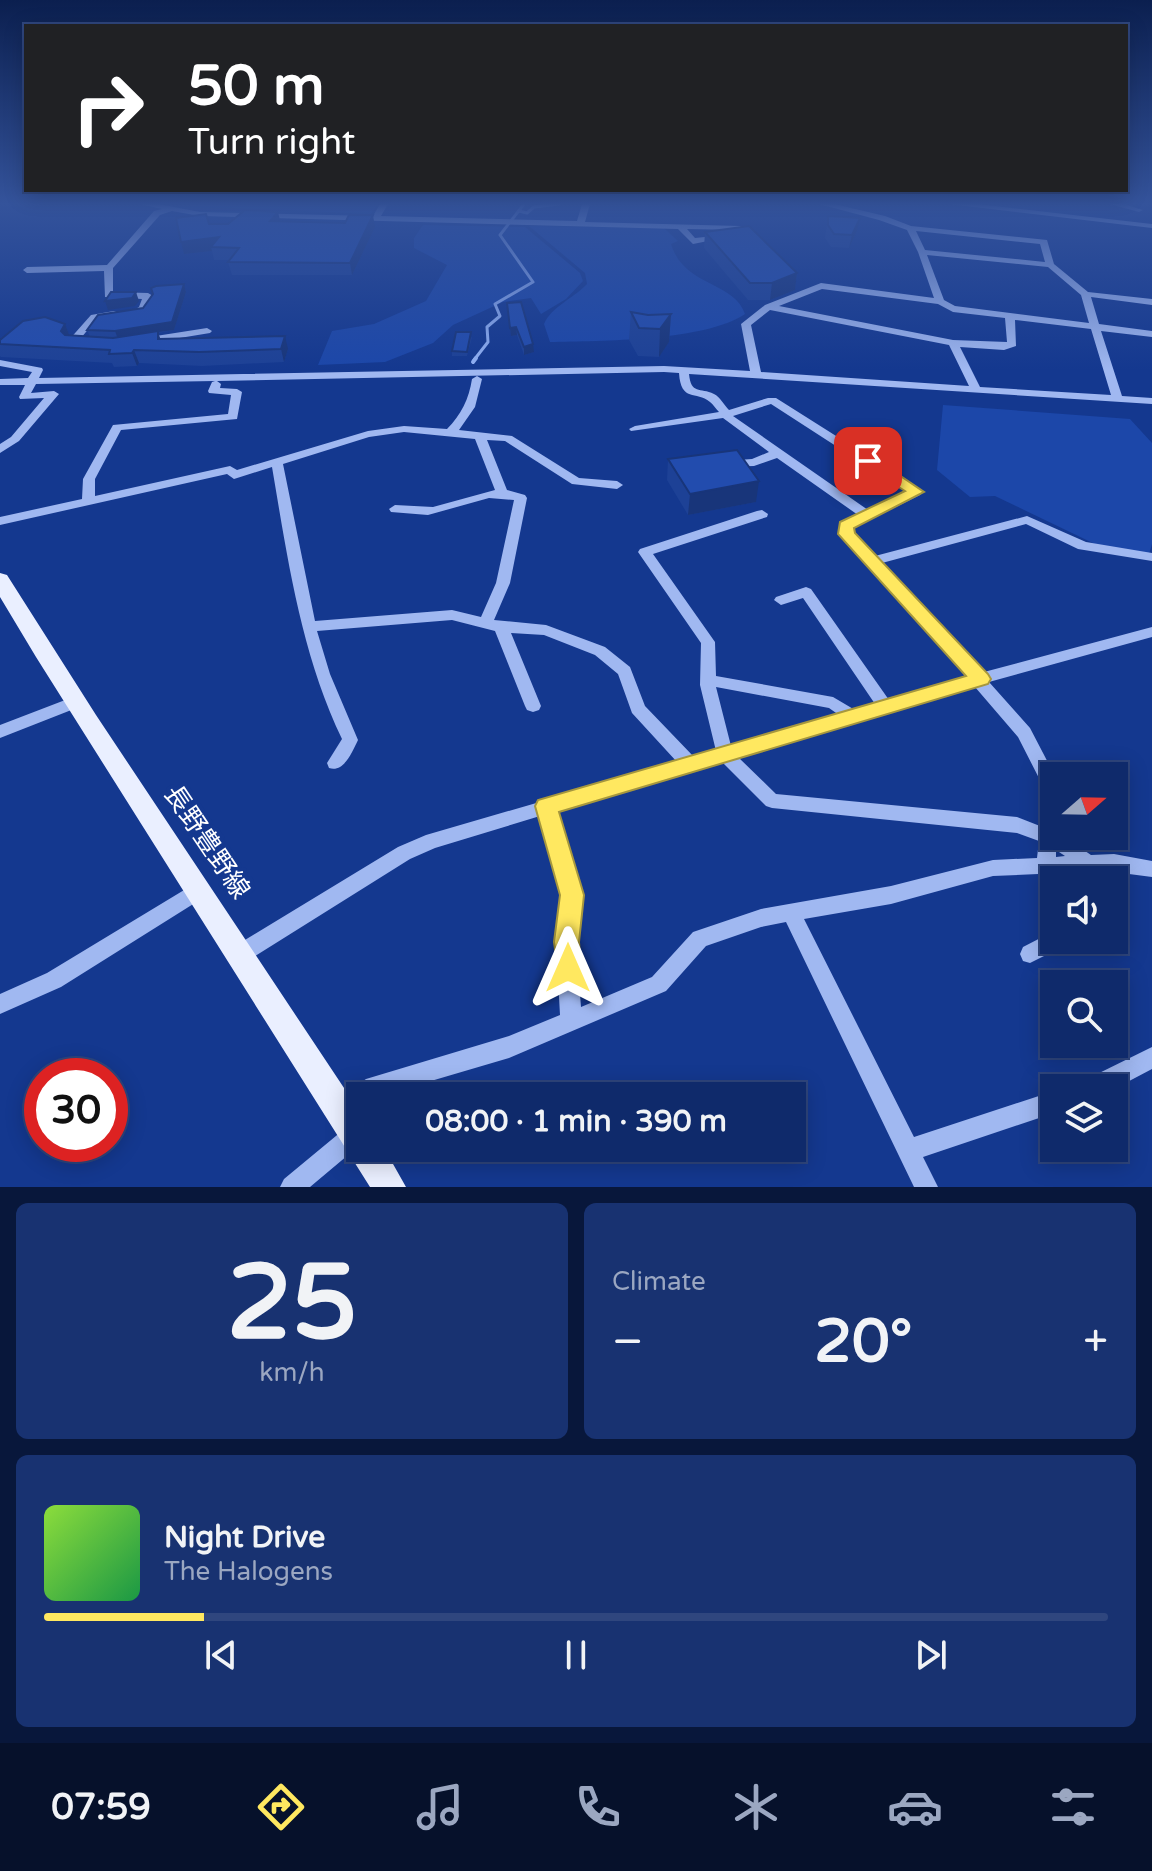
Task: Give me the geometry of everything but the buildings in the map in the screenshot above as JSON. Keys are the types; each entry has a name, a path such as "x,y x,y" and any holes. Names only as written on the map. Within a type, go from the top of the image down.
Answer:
{"main road":[{"name":"長野豊野線","path":"0,580 73,703 199,890 242,953 346,1090"},
{"name":"長野豊野線","path":"373,1162 389,1187"}],"street":[{"path":"89,344 73,341 94,317 140,312 148,300 144,295 108,295 109,268 117,259"},
{"path":"925,259 940,302"},
{"path":"995,259 1050,265 1085,294 1152,302"},
{"path":"1049,259 1050,265"},
{"path":"27,270 109,268"},
{"path":"756,376 746,324 768,307 821,286 940,302 953,309 1152,334"},
{"path":"1085,294 1118,399"},
{"path":"768,307 953,343 1004,347 1012,344 1010,316"},
{"path":"134,343 207,331"},
{"path":"953,343 977,391"},
{"path":"0,363 36,369 33,383 24,397 54,394 15,439 0,449"},
{"path":"0,389 33,383 664,369 684,373"},
{"path":"684,373 685,384 693,393 712,397 728,414 778,453 866,515"},
{"path":"0,382 216,384 684,373 1152,401"},
{"path":"452,431 461,423 476,392 477,379"},
{"path":"88,503 89,479 117,427 233,417 237,392 213,391 216,384"},
{"path":"635,429 728,414 772,400 916,492 846,526 847,534 1024,733 1040,763"},
{"path":"0,521 230,470 234,475 368,434 404,429 508,438 576,481 617,485"},
{"path":"479,434 503,495"},
{"path":"716,466 754,462 778,453"},
{"path":"277,463 308,627 328,699 350,740 335,763"},
{"path":"395,509 432,511 503,495 521,498 493,625 533,706"},
{"path":"762,514 645,552 708,642 708,680 725,755 772,801 1017,825 1040,832"},
{"path":"873,561 1027,520 1083,546 1152,557"},
{"path":"781,600 806,592 886,708"},
{"path":"308,627 452,615 493,625 546,630 600,651 625,671 638,709 691,765"},
{"path":"242,953 404,853 546,806 1152,632"},
{"path":"708,680 833,703 854,717"},
{"path":"0,732 73,703"},
{"path":"546,806 572,895 566,942 571,1018"},
{"path":"1046,865 1048,850"},
{"path":"1070,850 1091,866"},
{"path":"391,1082 509,1047 571,1018 659,984 700,939 761,918 792,915 993,868 1114,862 1152,869"},
{"path":"0,1004 54,980 199,890"},
{"path":"792,915 926,1187"},
{"path":"1030,954 1040,948"},
{"path":"1121,1074 1152,1058"},
{"path":"910,1150 1040,1107"},
{"path":"292,1187 346,1150"}],"shaded area":[{"path":"436,259 564,259 580,273 583,281 566,299 541,314 531,298 503,302 453,325 433,343 385,362 318,365 332,331 374,324 426,301 447,265"},
{"path":"569,259 678,259 697,276 731,295 745,314 705,330 679,334 623,340 550,342 544,324 547,318 587,284 585,273"},
{"path":"943,405 1130,419 1152,443 1152,544 1149,554 1097,545 995,496 970,497 937,470"}],"waterway":[{"path":"474,360 488,342 487,327 500,316 495,304 533,282 517,259"},
{"path":"473,362 476,358"}],"route":[{"path":"568,968 566,942 572,895 546,806 981,679 847,534 846,526 916,492 868,461"}]}
